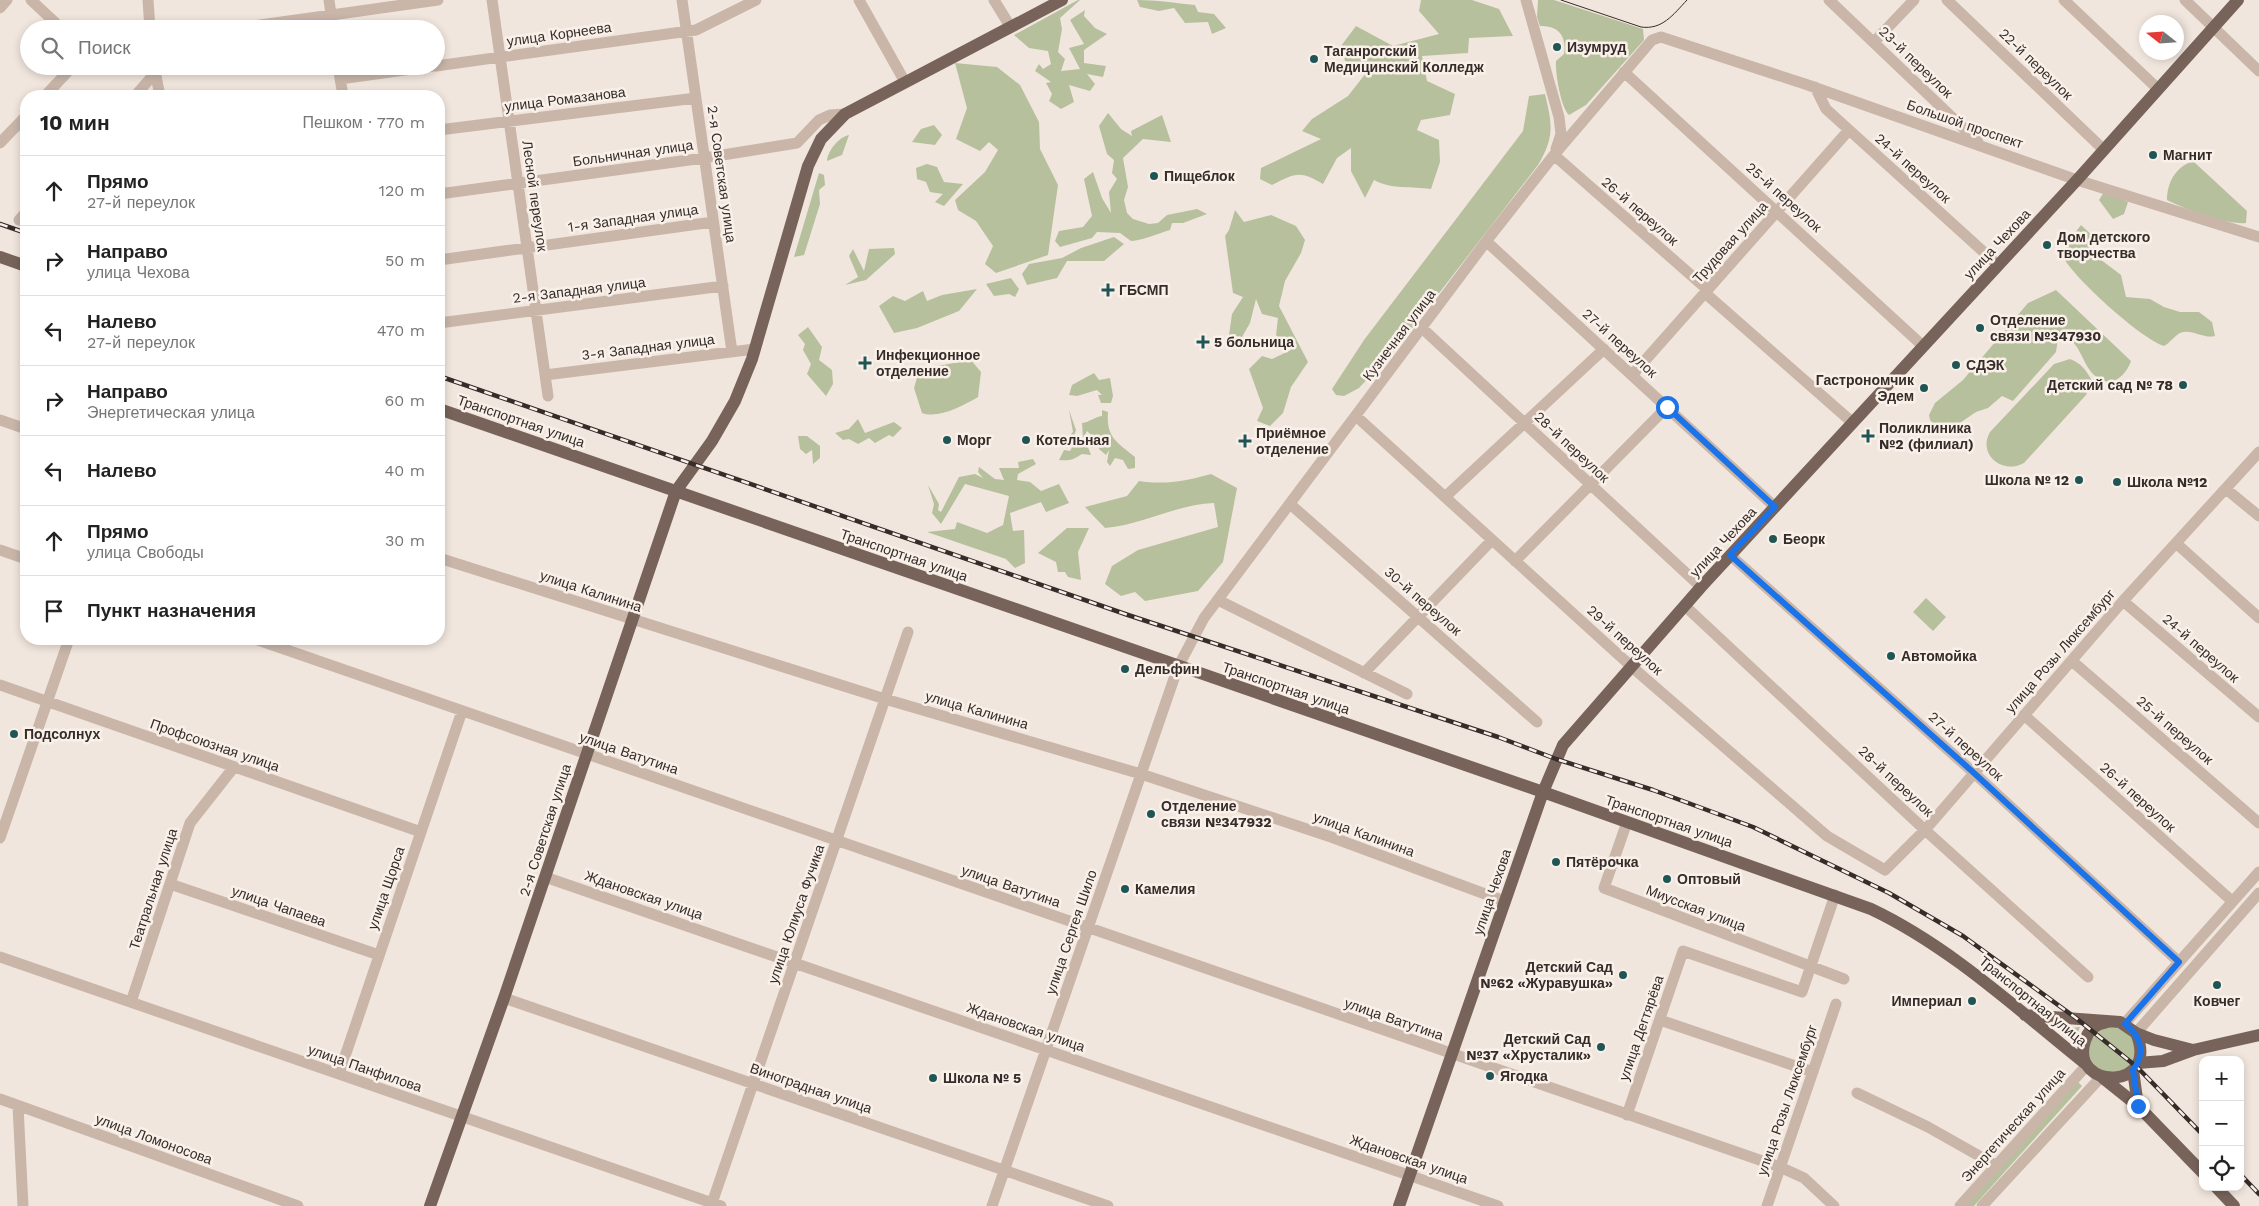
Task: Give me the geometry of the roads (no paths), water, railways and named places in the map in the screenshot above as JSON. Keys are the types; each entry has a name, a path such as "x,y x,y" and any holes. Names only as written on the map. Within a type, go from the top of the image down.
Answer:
{"main road":[{"name":"Больничная улица","path":"845,114 1062,0"},
{"name":"улица Чехова","path":"1399,1206 1504,901 1543,792 1563,745 1730,555 2077,180 2238,0"},
{"name":"2-я Советская улица","path":"432,1206 439,1178 504,998 676,491 712,441 735,401 755,349 808,166 821,139 845,114"},
{"path":"0,257 20,264"},
{"name":"Транспортная улица","path":"445,410 1178,667 1543,792 1871,909 1902,925 1964,964 2087,1065"},
{"path":"2025,1015 2118,1022 2136,1033 2193,1050"},
{"path":"2118,1022 2094,1027 2086,1037 2083,1051 2087,1065 2138,1106 2199,1169"},
{"path":"2136,1033 2141,1049 2135,1067 2138,1106"},
{"path":"2101,1077 2116,1078 2135,1067 2164,1061 2193,1050 2259,1035"},
{"path":"2220,1191 2234,1206"}],"street":[{"path":"0,8 7,0"},
{"path":"31,0 52,20"},
{"path":"148,0 149,20"},
{"path":"329,0 332,20"},
{"path":"291,20 438,0"},
{"name":"Лесной переулок","path":"492,0 548,396"},
{"name":"2-я Советская улица","path":"682,0 732,352"},
{"name":"улица Корнеева","path":"445,65 696,30 756,0"},
{"path":"859,0 905,82"},
{"path":"994,0 1010,26"},
{"path":"1526,0 1559,117 1561,134 1554,155"},
{"name":"23-й переулок","path":"1830,0 1982,146"},
{"path":"1874,42 1914,0"},
{"name":"22-й переулок","path":"1947,0 2104,150"},
{"path":"2064,0 2158,90"},
{"path":"2185,0 2259,71"},
{"name":"Кузнечная улица","path":"1178,667 1204,618 1487,242 1554,155 1624,72 1652,40 1662,37"},
{"name":"Большой проспект","path":"1662,37 1815,87 2077,180 2259,237"},
{"name":"25-й переулок","path":"1624,72 1924,346"},
{"path":"51,90 65,75"},
{"path":"139,90 150,75"},
{"path":"155,75 159,90"},
{"path":"339,75 342,90"},
{"name":"улица Корнеева","path":"340,79 369,75"},
{"name":"24-й переулок","path":"1815,87 1826,109 1998,265"},
{"name":"улица Ромазанова","path":"445,129 696,98"},
{"name":"Больничная улица","path":"445,193 704,158 797,143 819,120 830,115 845,114"},
{"path":"1559,117 1570,126 1582,122"},
{"path":"0,144 20,122"},
{"name":"Трудовая улица","path":"1632,374 1850,130"},
{"name":"26-й переулок","path":"1554,155 1853,423"},
{"name":"1-я Западная улица","path":"445,259 713,222"},
{"name":"27-й переулок","path":"1487,242 1775,507"},
{"name":"2-я Западная улица","path":"445,322 723,286"},
{"name":"28-й переулок","path":"1422,328 1702,587"},
{"name":"3-я Западная улица","path":"545,375 755,349"},
{"path":"1445,497 1604,349"},
{"path":"1515,561 1667,407"},
{"name":"29-й переулок","path":"1356,417 1632,667 1827,836 1885,870"},
{"path":"0,420 20,426"},
{"name":"улица Розы Люксембург","path":"1885,870 1925,830 2024,715 2259,452"},
{"path":"2226,489 2259,516"},
{"name":"30-й переулок","path":"1290,504 1537,722"},
{"path":"1364,673 1492,540"},
{"path":"2177,544 2259,618"},
{"path":"0,550 20,557"},
{"name":"27-й переулок","path":"1730,555 1974,773 2179,962"},
{"name":"улица Калинина","path":"445,560 885,699 1141,774 1331,837 1504,901"},
{"path":"1218,600 1406,694"},
{"name":"24-й переулок","path":"2124,602 2259,717"},
{"name":"28-й переулок","path":"1685,606 1925,830 2088,977"},
{"name":"улица Юлиуса Фучика","path":"715,1205 753,1084 908,632"},
{"path":"0,838 3,819 47,702 66,645"},
{"name":"улица Ватутина","path":"272,645 1780,1168 1804,1178 1834,1206"},
{"name":"25-й переулок","path":"2072,661 2259,823"},
{"name":"улица Сергея Шило","path":"992,1206 1178,667"},
{"name":"Профсоюзная улица","path":"0,685 421,832"},
{"name":"улица Щорса","path":"338,1074 462,711"},
{"name":"26-й переулок","path":"2024,715 2232,901"},
{"name":"Театральная улица","path":"131,1002 190,823 234,767"},
{"name":"Миусская улица","path":"1627,822 1604,888 1844,980"},
{"path":"2118,1022 2179,962 2259,872"},
{"name":"Ждановская улица","path":"545,877 1498,1206"},
{"name":"улица Чапаева","path":"170,884 379,955"},
{"path":"2136,1033 2259,893"},
{"path":"1809,967 1835,895"},
{"name":"улица Дегтярёва","path":"1627,1115 1682,951 1802,992 1809,967"},
{"name":"улица Панфилова","path":"0,957 715,1205"},
{"name":"Виноградная улица","path":"504,998 1108,1206"},
{"name":"улица Розы Люксембург","path":"1767,1206 1836,1004"},
{"path":"1660,1020 1813,1072"},
{"name":"Энергетическая улица","path":"1960,1206 2087,1065"},
{"path":"1982,1206 2101,1077"},
{"path":"1857,1093 1928,1127 1997,1166"},
{"name":"улица Ломоносова","path":"0,1099 298,1206"},
{"path":"18,1106 23,1206"}],"tram line":[{"path":"1561,0 1641,27 1661,24 1687,0"}],"railway":[{"path":"0,224 20,231"},
{"path":"445,378 1128,615 1653,790 1753,827 1889,893 1963,936 2076,1018 2137,1067 2199,1131"},
{"path":"2244,1178 2259,1194"}],"place":[{"name":"Изумруд","path":"1557,47"},
{"name":"Таганрогский Медицинский Колледж","path":"1314,59"},
{"name":"Магнит","path":"2153,155"},
{"name":"Пищеблок","path":"1154,176"},
{"name":"Дом детского творчества","path":"2047,245"},
{"name":"ГБСМП","path":"1108,290"},
{"name":"Отделение связи №347930","path":"1980,328"},
{"name":"5 больница","path":"1203,342"},
{"name":"Инфекционное отделение","path":"865,363"},
{"name":"СДЭК","path":"1956,365"},
{"name":"Детский сад № 78","path":"2183,385"},
{"name":"Гастрономчик Эдем","path":"1924,388"},
{"name":"Поликлиника №2 (филиал)","path":"1868,436"},
{"name":"Морг","path":"947,440"},
{"name":"Котельная","path":"1026,440"},
{"name":"Приёмное отделение","path":"1245,441"},
{"name":"Школа № 12","path":"2079,480"},
{"name":"Школа №12","path":"2117,482"},
{"name":"Беорк","path":"1773,539"},
{"name":"Автомойка","path":"1891,656"},
{"name":"Дельфин","path":"1125,669"},
{"name":"Подсолнух","path":"14,734"},
{"name":"Отделение связи №347932","path":"1151,814"},
{"name":"Пятёрочка","path":"1556,862"},
{"name":"Оптовый","path":"1667,879"},
{"name":"Камелия","path":"1125,889"},
{"name":"Детский Сад №62 «Журавушка»","path":"1623,975"},
{"name":"Ковчег","path":"2217,985"},
{"name":"Империал","path":"1972,1001"},
{"name":"Детский Сад №37 «Хрусталик»","path":"1601,1047"},
{"name":"Ягодка","path":"1490,1076"},
{"name":"Школа № 5","path":"933,1078"}]}
